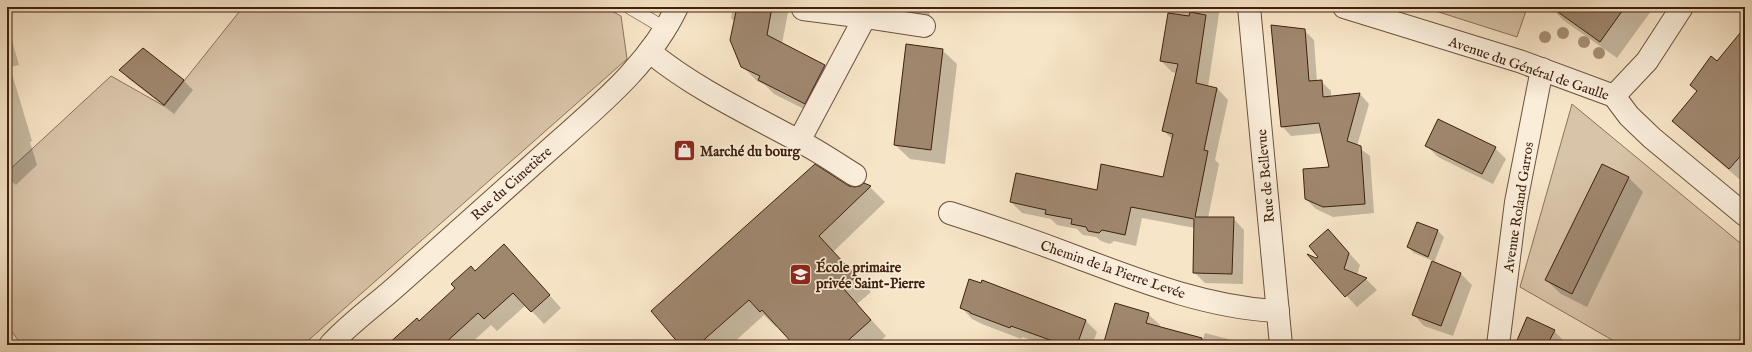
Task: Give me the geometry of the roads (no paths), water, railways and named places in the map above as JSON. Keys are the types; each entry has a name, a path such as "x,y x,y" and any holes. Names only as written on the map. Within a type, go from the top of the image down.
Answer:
{"street":[{"name":"Rue du Cimetière","path":"330,345 341,333 399,284 614,91 650,52 666,29 677,7"},
{"name":"Rue de Bellevue","path":"1249,7 1281,345"},
{"name":"Avenue du Général de Gaulle","path":"1344,7 1542,69 1614,96 1629,116 1652,138 1745,215"},
{"path":"1614,96 1647,61 1682,7"},
{"path":"803,8 924,26"},
{"path":"799,141 865,17"},
{"path":"650,52 666,66 710,93 799,141 855,175"},
{"name":"Avenue Roland Garros","path":"1498,345 1516,202 1542,69"},
{"name":"Chemin de la Pierre Levée","path":"950,213 1008,232 1130,277 1174,291 1219,304 1258,310 1278,311"}],"lane":[{"path":"629,7 666,29"}],"place":[{"name":"Marché du bourg","path":"684,151"},
{"name":"École primaire privée Saint-Pierre","path":"800,275"}]}
